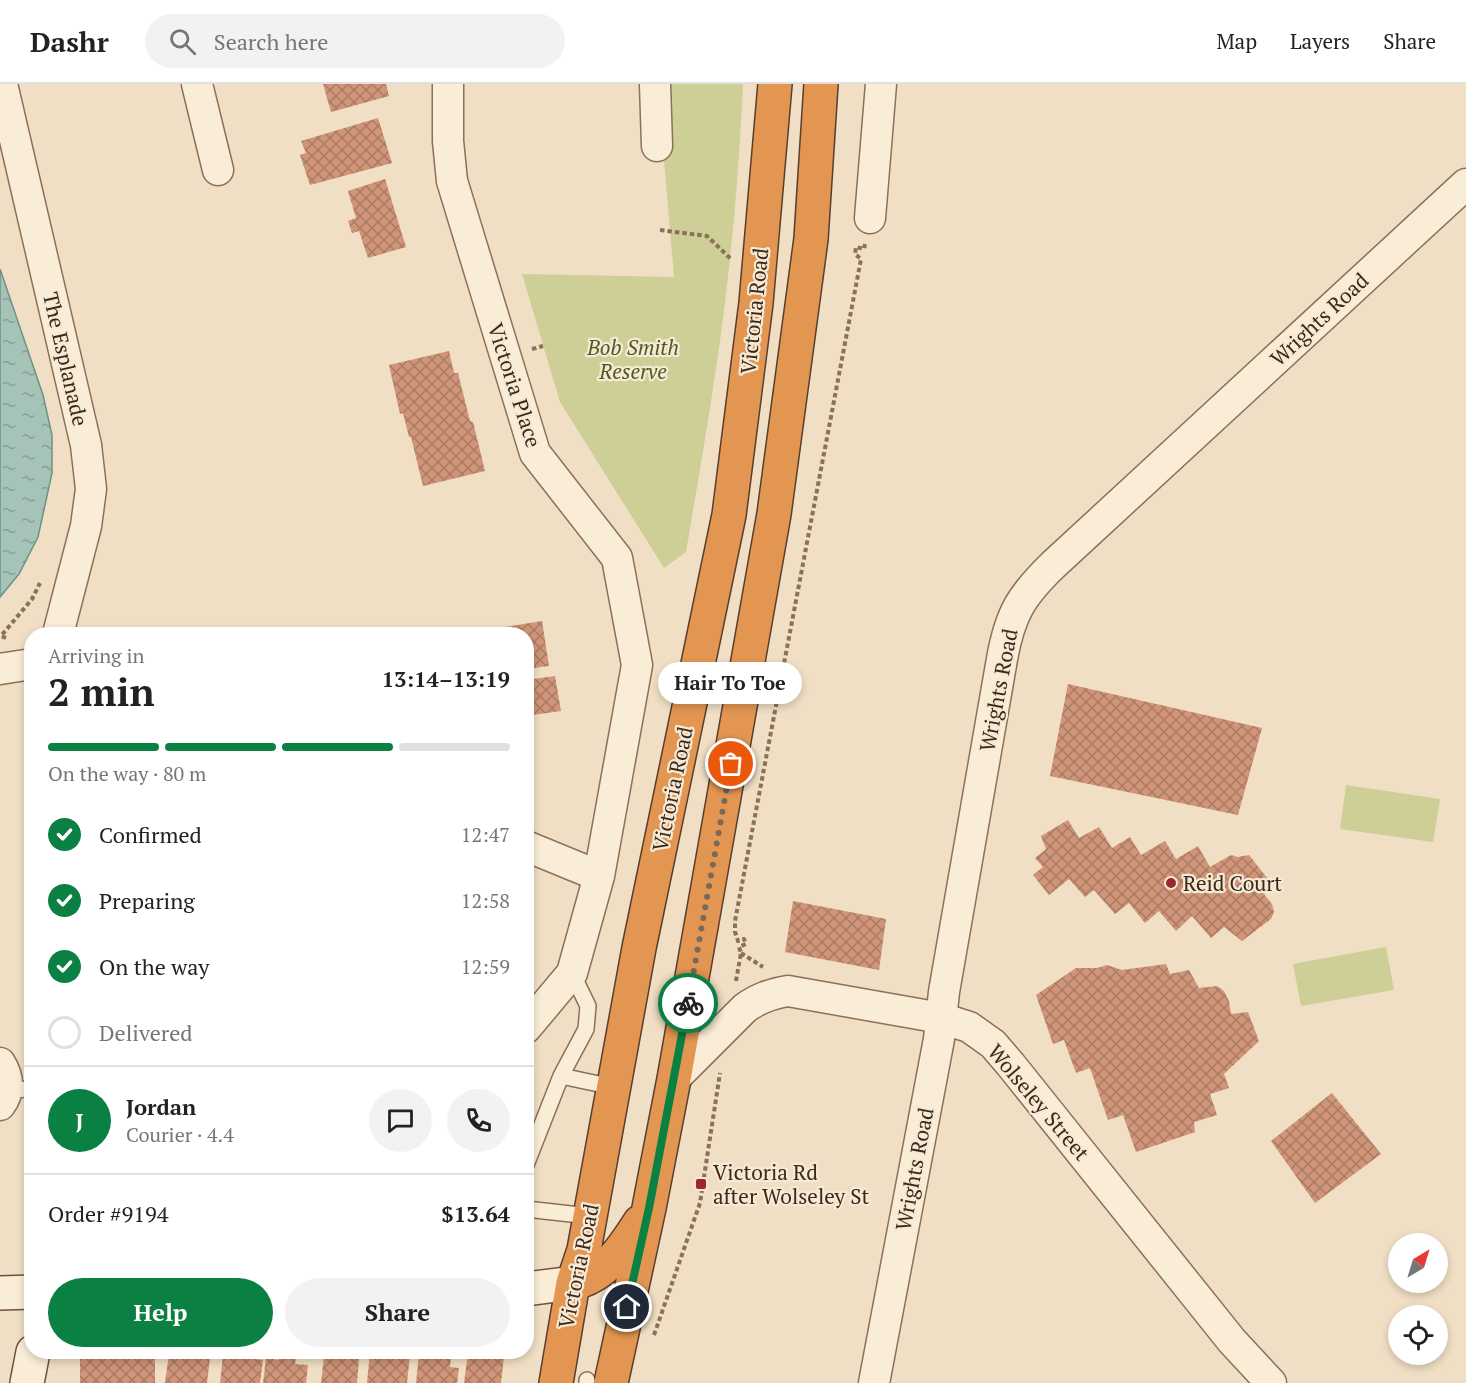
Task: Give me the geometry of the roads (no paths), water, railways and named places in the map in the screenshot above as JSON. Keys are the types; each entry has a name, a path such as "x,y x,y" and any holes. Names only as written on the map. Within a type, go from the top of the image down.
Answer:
{"highway":[{"name":"Victoria Road","path":"585,1382 573,1283 584,1250 665,818 729,515 756,303 776,84"},
{"name":"Victoria Road","path":"585,1382 649,1208 674,1079 774,514 811,239 821,84"},
{"path":"573,1283 581,1282 608,1264 629,1240 649,1208"}],"street":[{"name":"The Esplanade","path":"2,84 86,445 91,489 86,526 60,627"},
{"path":"197,84 218,170"},
{"name":"Victoria Place","path":"448,84 448,141 452,181 535,453 617,558 637,665 599,876 572,974"},
{"path":"655,84 657,146"},
{"path":"867,226 881,84"},
{"name":"Wrights Road","path":"873,1383 939,1039 1010,621 1035,582 1466,184"},
{"path":"0,669 24,665"},
{"path":"534,849 599,876"},
{"path":"534,1019 572,974"},
{"name":"Wolseley Street","path":"674,1079 734,1018 758,999 788,990 941,1018 969,1027 993,1044 1232,1341 1271,1383"},
{"path":"534,1288 573,1283"},
{"path":"0,1293 24,1292"},
{"path":"27,1383 32,1359"}],"lane":[{"path":"534,1145 561,1076 586,1029 588,1006 572,974"},
{"path":"561,1076 613,1087"},
{"path":"534,1210 589,1216"}],"water":[{"path":"0,269 43,395 52,435 52,473 38,537 19,574 0,597"}],"place":[{"name":"Hair To Toe","path":"731,764"},
{"name":"Reid Court","path":"1171,883"},
{"name":"Victoria Rd after Wolseley St","path":"701,1184"}],"park label":[{"name":"Bob Smith Reserve","path":"633,359"}]}
